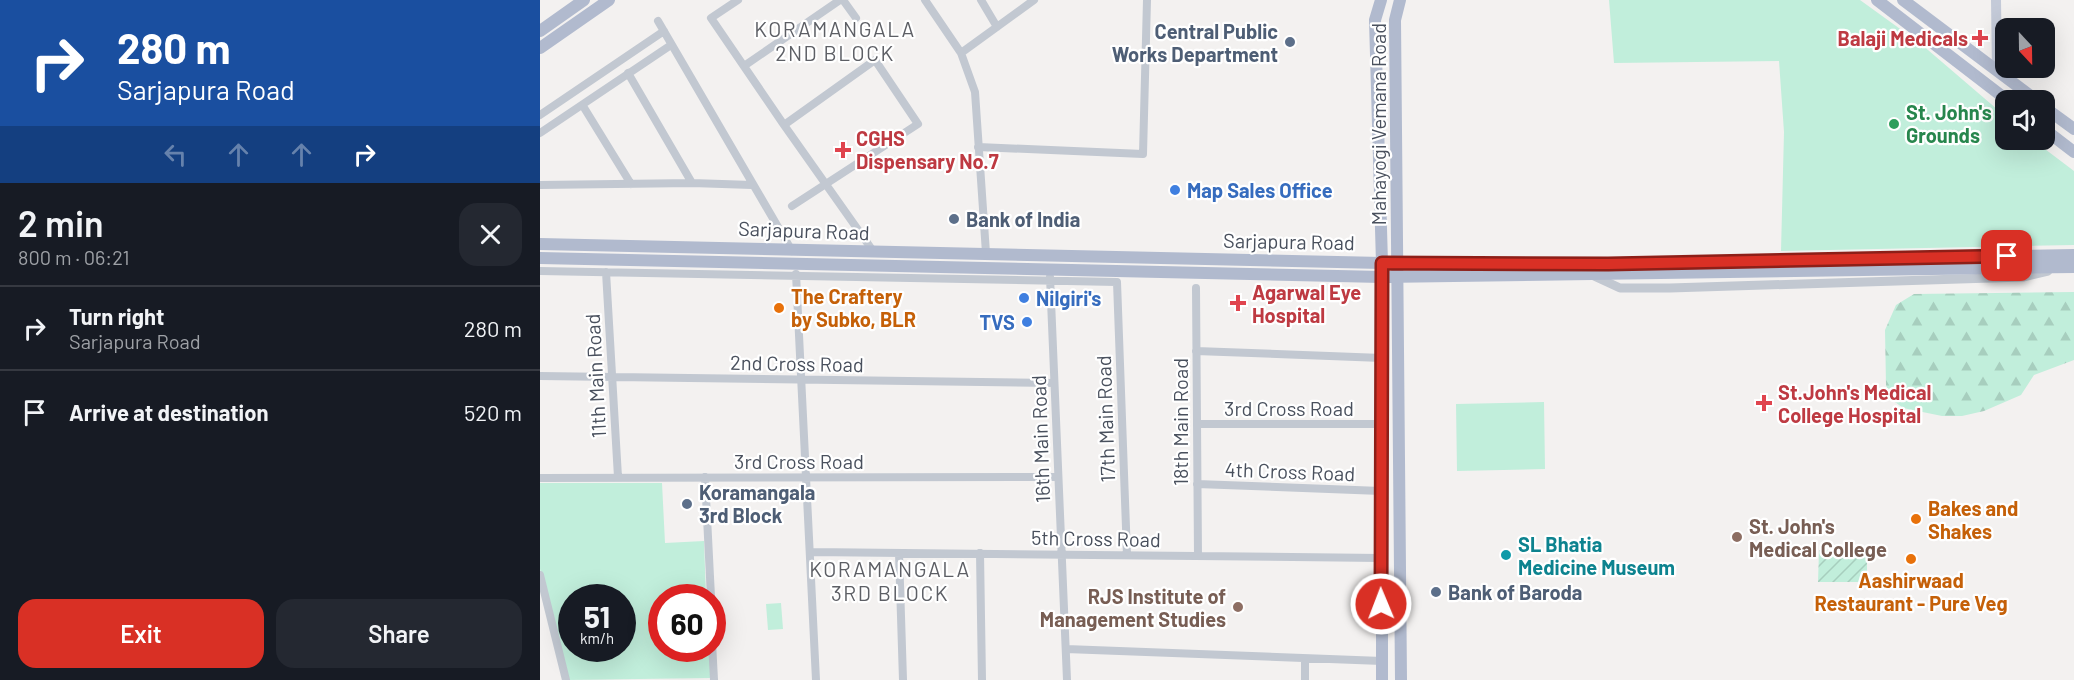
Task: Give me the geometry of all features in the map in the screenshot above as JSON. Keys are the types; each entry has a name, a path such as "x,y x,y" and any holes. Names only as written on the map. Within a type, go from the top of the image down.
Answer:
{"main road":[{"path":"540,31 584,0"},
{"path":"540,48 609,0"},
{"name":"Mahayogi Vemana Road","path":"1381,0 1375,20 1382,263 1382,680"},
{"name":"Mahayogi Vemana Road","path":"1400,0 1395,20 1401,680"},
{"path":"1877,0 1995,91"},
{"path":"1904,0 1995,69"},
{"path":"1996,0 1996,18"},
{"path":"2006,78 2023,90"},
{"path":"2055,115 2074,129"},
{"path":"2055,137 2074,152"},
{"name":"Sarjapura Road","path":"540,244 1382,263 1608,264 2074,255"},
{"name":"Sarjapura Road","path":"540,258 794,268 1048,268 1382,277 2074,267"}],"street":[{"path":"738,0 711,18 873,251"},
{"path":"744,66 841,0 856,18"},
{"path":"925,0 961,53 975,92 986,253"},
{"path":"981,0 997,27"},
{"path":"961,53 1034,0"},
{"path":"978,147 1143,154 1147,0"},
{"path":"658,21 752,186 792,249 802,380 816,680"},
{"path":"540,115 663,31"},
{"path":"540,133 671,45"},
{"path":"784,125 876,60 918,124 792,206"},
{"path":"627,73 692,183"},
{"path":"583,106 631,184"},
{"path":"540,185 692,183 752,186"},
{"name":"Sarjapura Road","path":"540,271 794,268 1050,282 1117,282"},
{"name":"16th Main Road","path":"1048,268 1059,477 1066,680"},
{"path":"1590,274 1620,288 1873,284 2022,277 2059,268"},
{"name":"11th Main Road","path":"606,272 610,377 618,477"},
{"name":"18th Main Road","path":"1196,272 1198,556"},
{"name":"17th Main Road","path":"1117,282 1126,555"},
{"path":"1196,351 1382,358"},
{"name":"2nd Cross Road","path":"540,376 1054,383"},
{"name":"3rd Cross Road","path":"1197,424 1381,424"},
{"path":"705,477 710,584"},
{"name":"3rd Cross Road","path":"540,478 1059,477"},
{"name":"4th Cross Road","path":"1197,484 1381,491"},
{"name":"5th Cross Road","path":"811,552 1381,558"},
{"path":"898,552 903,680"},
{"path":"980,554 982,680"},
{"path":"540,575 566,680"},
{"path":"1066,649 1382,661"},
{"path":"1305,659 1305,680"},
{"path":"713,662 714,680"}],"green space":[{"name":"St. John's Grounds","path":"1609,0 1860,0 1921,44 1995,107 1995,150 2046,150 2074,171 2074,245 1781,251 1784,132 1779,61 1614,63"},
{"path":"2074,292 2074,360 2034,375 2021,395 1984,411 1962,416 1942,416 1903,408 1891,399 1886,385 1885,330 1896,305 1914,294"},
{"path":"1544,402 1545,469 1457,471 1456,404"},
{"path":"540,483 662,483 665,543 704,541 706,584 648,584 648,662 710,662 711,678 567,680 563,662 636,662 636,584 558,584 558,643 540,569"},
{"path":"1819,550 1867,550 1867,582 1818,582"},
{"path":"781,603 783,629 768,630 766,604"}],"place":[{"name":"Balaji Medicals","path":"1980,38"},
{"name":"Central Public Works Department","path":"1290,42"},
{"name":"St. John's Grounds","path":"1894,124"},
{"name":"CGHS Dispensary No.7","path":"843,150"},
{"name":"Map Sales Office","path":"1175,190"},
{"name":"Bank of India","path":"954,219"},
{"name":"Nilgiri's","path":"1024,298"},
{"name":"Agarwal Eye Hospital","path":"1238,303"},
{"name":"The Craftery by Subko, BLR","path":"779,308"},
{"name":"TVS","path":"1027,322"},
{"name":"St.John's Medical College Hospital","path":"1764,403"},
{"name":"Koramangala 3rd Block","path":"687,504"},
{"name":"Bakes and Shakes","path":"1916,519"},
{"name":"St. John's Medical College","path":"1737,537"},
{"name":"SL Bhatia Medicine Museum","path":"1506,555"},
{"name":"Aashirwaad Restaurant - Pure Veg","path":"1911,559"},
{"name":"Bank of Baroda","path":"1436,592"},
{"name":"RJS Institute of Management Studies","path":"1238,607"}],"district":[{"name":"KORAMANGALA 2ND BLOCK","path":"835,40"},
{"name":"KORAMANGALA 3RD BLOCK","path":"890,580"}],"route":[{"path":"1381,604 1382,263 1608,264 2007,256"}]}
